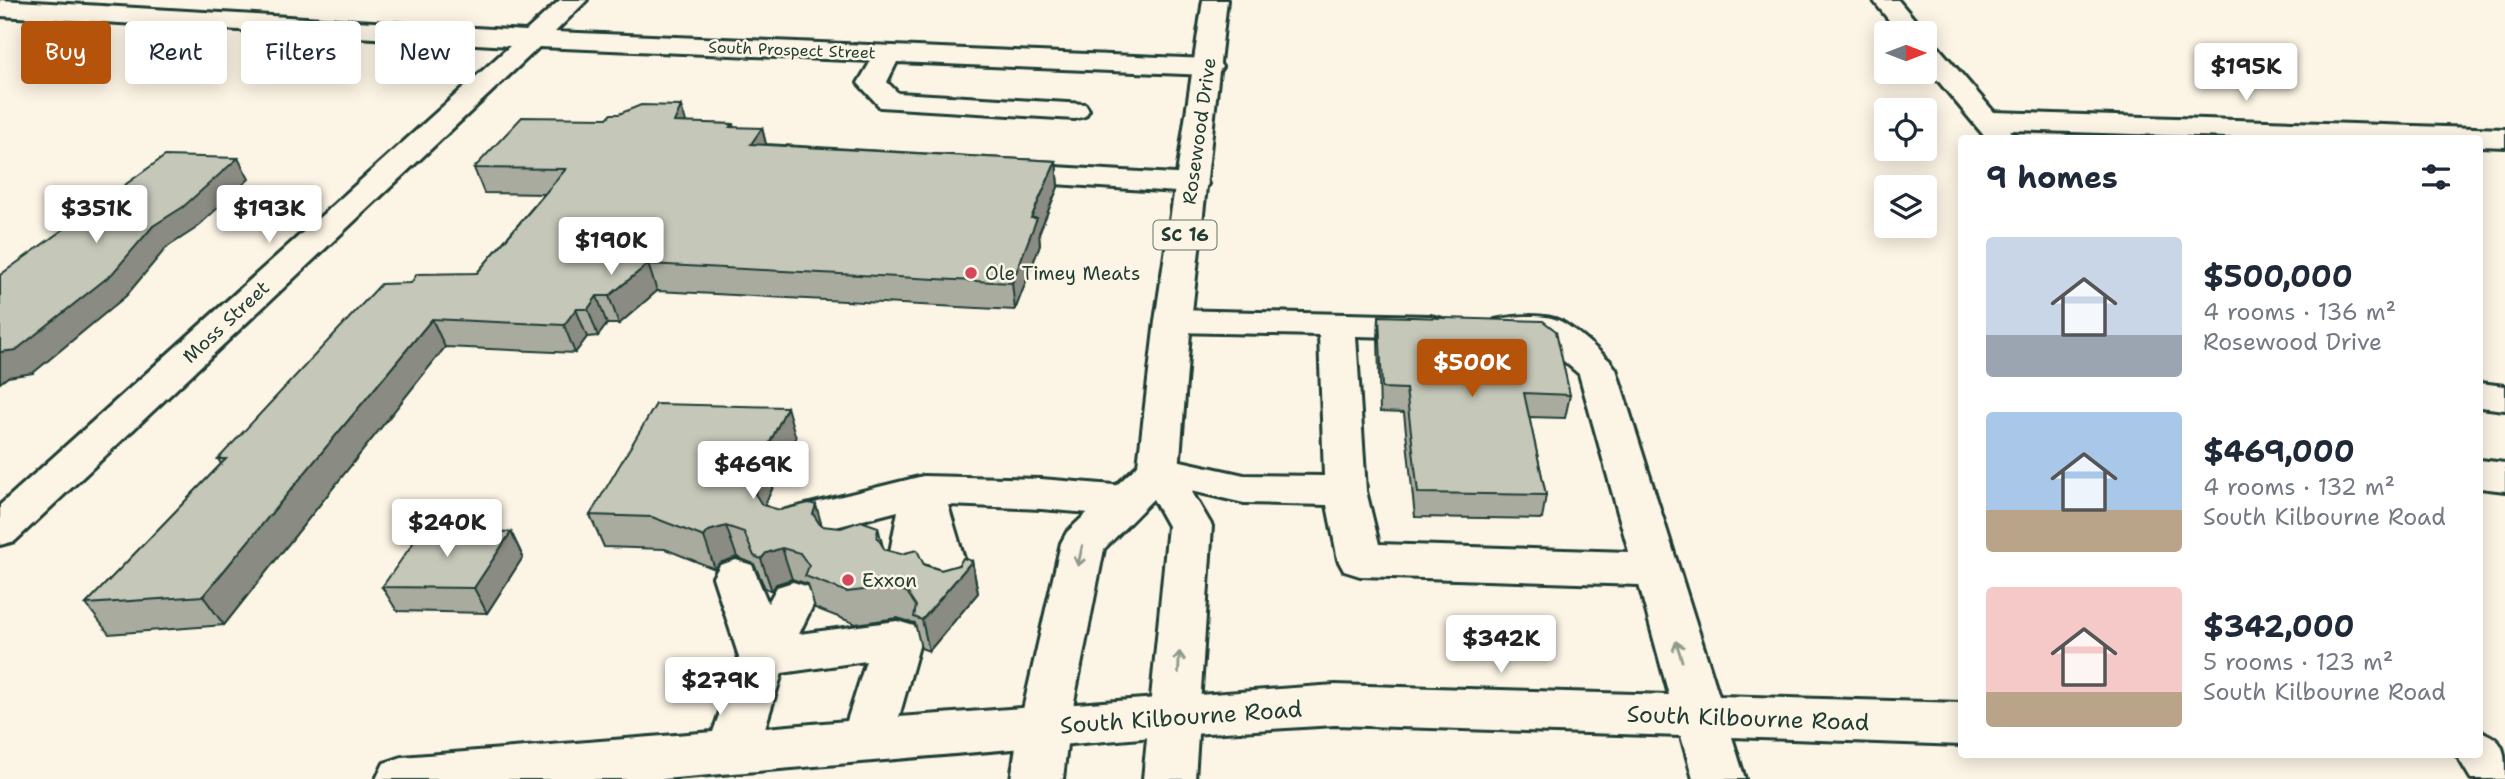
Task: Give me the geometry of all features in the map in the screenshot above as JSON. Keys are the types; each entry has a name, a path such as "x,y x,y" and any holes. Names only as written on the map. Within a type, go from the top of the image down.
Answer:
{"street":[{"name":"Moss Street","path":"0,530 575,0"},
{"name":"Rosewood Drive","path":"1142,486 1173,321 1215,0"},
{"path":"1885,0 1903,21"},
{"name":"South Prospect Street","path":"0,8 533,39 1208,67"},
{"path":"888,54 872,83 890,101 1075,110"},
{"path":"1937,62 1993,129 2334,135"},
{"path":"2483,138 2505,138"},
{"path":"975,172 1192,184"},
{"path":"1173,321 1548,329 1597,369 1719,779"},
{"path":"1337,325 1345,491 1360,560 1655,569"},
{"path":"2483,395 2505,398"},
{"path":"2483,474 2505,477"},
{"path":"789,524 922,490 1041,494 1142,486 1345,491"},
{"path":"1142,486 1189,526 1169,779"},
{"path":"1037,779 1044,727 1083,543 1142,486"},
{"path":"846,544 922,490"},
{"path":"922,490 928,575"},
{"path":"736,577 763,657"},
{"path":"732,752 763,657 793,599"},
{"path":"763,657 859,625"},
{"path":"763,657 897,639 866,742"},
{"name":"South Kilbourne Road","path":"402,779 599,771 732,752 1176,715 1335,705 1958,724"},
{"path":"2483,739 2505,742"},
{"path":"2483,756 2501,779"}],"building":[{"path":"641,105 681,106 674,122 762,128 751,144 1056,161 1031,218 1037,218 1012,283 648,264 609,296 597,296 588,309 576,309 564,325 432,319 203,596 86,604 226,459 218,459 381,284 411,283 417,274 477,273 566,169 474,168 522,117 607,118 611,114 619,114"},
{"path":"165,156 238,158 183,207 153,226 112,274 16,350 0,352 0,275"},
{"path":"1379,316 1543,321 1556,331 1570,395 1524,393 1546,495 1418,493 1406,389 1382,388"},
{"path":"656,404 787,407 751,482 759,485 755,494 762,505 780,510 809,503 816,505 813,514 821,526 841,528 861,521 878,527 877,537 885,550 901,554 917,550 924,565 941,570 959,565 963,558 972,561 922,620 914,617 916,606 907,592 889,587 847,592 805,576 809,566 800,553 782,548 766,553 761,559 754,556 744,532 726,526 708,531 704,537 652,517 590,515"},
{"path":"423,529 511,532 474,588 382,587"}],"place":[{"name":"Ole Timey Meats","path":"971,273"},
{"name":"Exxon","path":"848,580"}]}
